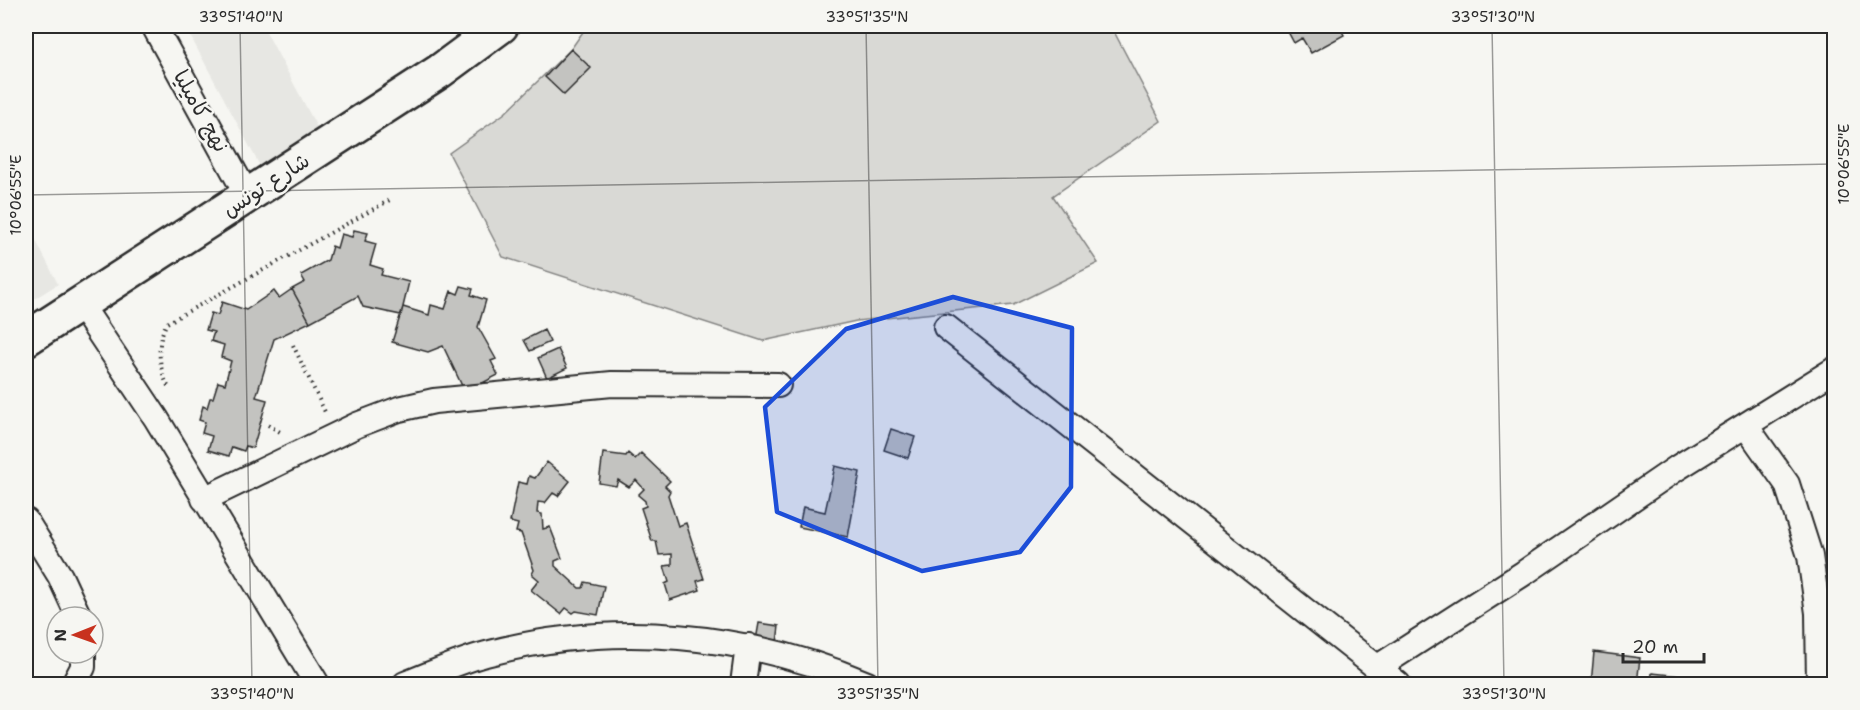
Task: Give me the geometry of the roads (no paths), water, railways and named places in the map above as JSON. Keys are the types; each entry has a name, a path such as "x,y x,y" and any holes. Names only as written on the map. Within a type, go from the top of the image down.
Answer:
{"street":[{"name":"نهج كاميليا","path":"154,26 248,197"},
{"name":"شارع تونس","path":"26,339 440,71 501,26"},
{"path":"80,304 156,418 317,684"},
{"path":"946,327 1398,684"},
{"path":"1378,668 1524,573 1677,468 1834,370"},
{"path":"204,499 357,425 399,409 434,401 612,384 778,385"},
{"path":"1746,426 1787,484 1810,556 1818,614 1819,684"},
{"path":"26,521 60,576 73,605"},
{"path":"405,684 484,654 599,634 707,639 748,646 841,673 867,684"},
{"path":"743,684 748,646"},
{"path":"74,684 83,665"}]}
